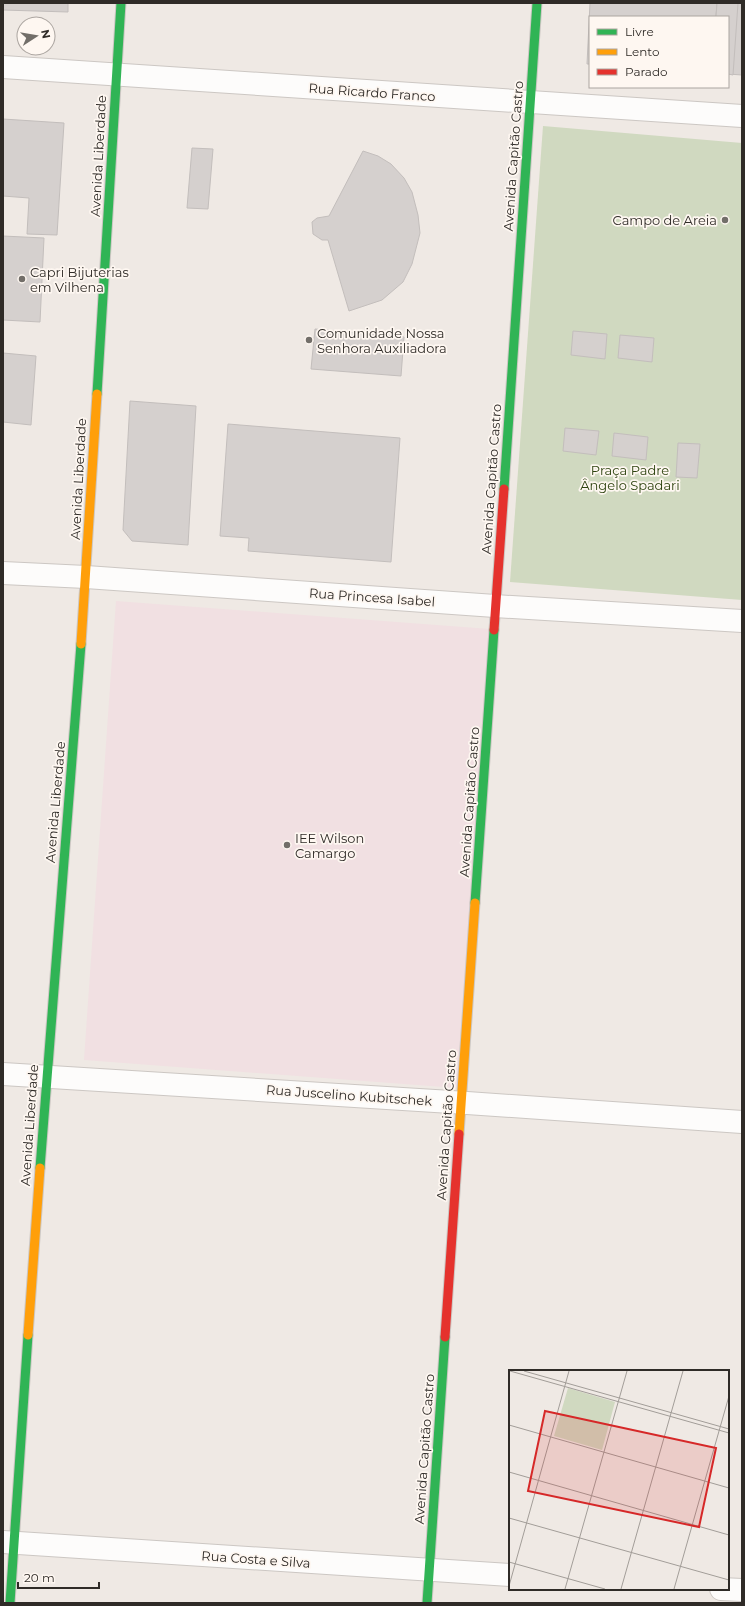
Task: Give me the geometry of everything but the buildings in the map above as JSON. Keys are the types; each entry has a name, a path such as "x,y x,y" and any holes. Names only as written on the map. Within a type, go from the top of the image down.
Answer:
{"street":[{"name":"Avenida Liberdade","path":"10,1603 8,1543 86,577 121,3"},
{"name":"Avenida Capitão Castro","path":"426,1603 537,3"},
{"name":"Rua Ricardo Franco","path":"3,67 742,116"},
{"name":"Rua Princesa Isabel","path":"3,573 86,577 495,606 742,621"},
{"name":"Rua Juscelino Kubitschek","path":"3,1074 461,1102 742,1122"},
{"name":"Rua Costa e Silva","path":"8,1543 509,1576"},
{"path":"729,1589 742,1590"}],"shaded area":[{"name":"IEE Wilson Camargo","path":"116,601 490,629 457,1088 84,1060"}],"green space":[{"name":"Praça Padre Ângelo Spadari","path":"543,126 742,143 742,600 510,582"}],"traffic: fast":[{"path":"97,394 121,3"},
{"path":"504,489 537,3"},
{"path":"475,903 494,630"},
{"path":"40,1168 81,644"},
{"path":"10,1603 28,1335"},
{"path":"427,1603 445,1337"}],"traffic: slow":[{"path":"81,644 97,394"},
{"path":"459,1134 475,903"},
{"path":"28,1335 40,1168"}],"traffic: jam":[{"path":"494,630 504,489"},
{"path":"445,1337 459,1134"}],"place":[{"name":"Campo de Areia","path":"725,220"},
{"name":"Capri Bijuterias em Vilhena","path":"22,279"},
{"name":"Comunidade Nossa Senhora Auxiliadora","path":"309,340"},
{"name":"IEE Wilson Camargo","path":"287,845"}]}
